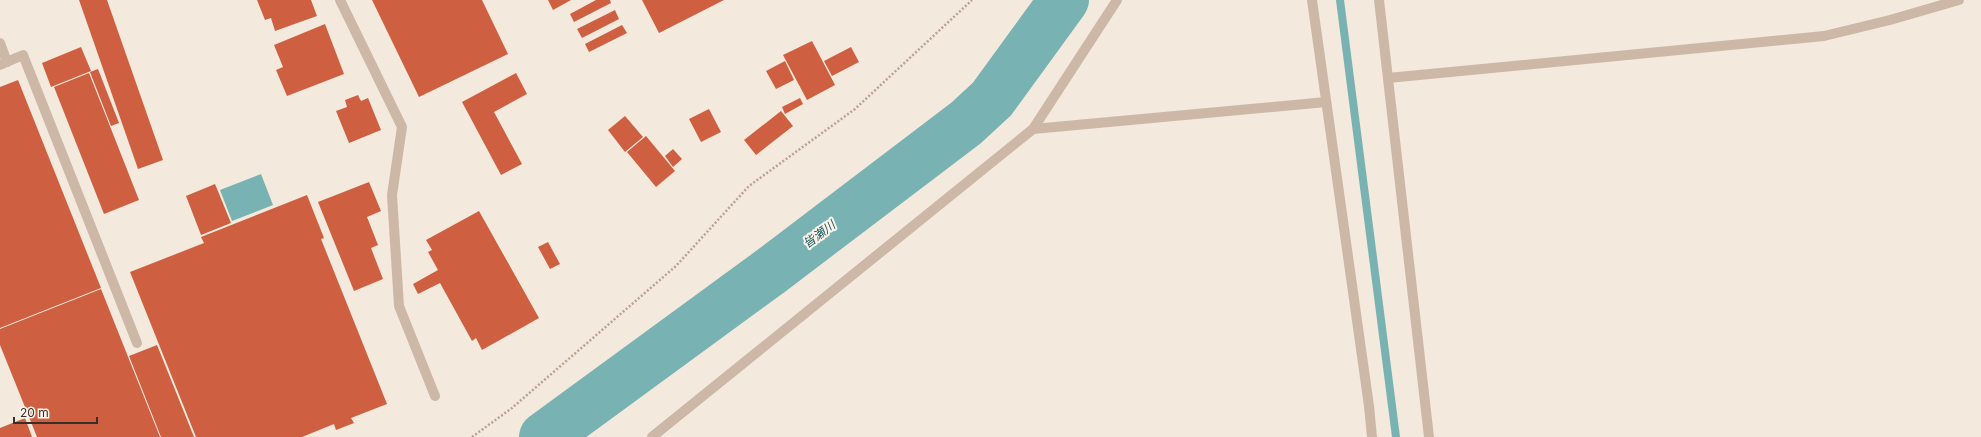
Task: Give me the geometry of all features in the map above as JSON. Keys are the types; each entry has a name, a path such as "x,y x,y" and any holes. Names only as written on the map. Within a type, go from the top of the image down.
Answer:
{"street":[{"path":"340,0 402,126 392,195 399,306 435,396"},
{"path":"652,437 1033,129 1117,0"},
{"path":"1312,0 1369,406 1372,437"},
{"path":"1379,0 1429,437"},
{"path":"1388,78 1824,36 1890,20 1959,0"},
{"path":"0,43 4,63 23,56 137,343"},
{"path":"1033,129 1326,102"}],"path":[{"path":"472,437 512,408 676,266 749,186 854,109 972,0"}],"water":[{"path":"261,174 273,205 232,221 220,190"}],"building":[{"path":"79,0 107,0 163,160 138,169"},
{"path":"257,0 311,0 317,16 275,31 271,18 265,20"},
{"path":"372,0 482,0 508,54 419,97"},
{"path":"548,0 571,0 553,10"},
{"path":"596,0 610,0 611,3 574,22 570,14"},
{"path":"642,0 724,0 659,33"},
{"path":"615,10 619,19 582,38 577,29"},
{"path":"325,24 344,74 287,96 276,70 283,67 274,45"},
{"path":"622,25 627,33 589,52 585,44"},
{"path":"812,41 835,85 807,100 783,55"},
{"path":"81,47 91,71 51,87 42,63"},
{"path":"851,47 859,62 832,76 824,61"},
{"path":"785,61 794,80 776,89 766,71"},
{"path":"98,69 119,123 111,126 90,72"},
{"path":"89,73 139,200 104,214 54,87"},
{"path":"516,73 527,94 494,112 522,164 501,175 462,102"},
{"path":"18,80 101,288 0,328 0,87"},
{"path":"358,95 361,101 368,98 381,130 349,143 336,111 347,107 345,100"},
{"path":"800,98 803,104 785,114 782,107"},
{"path":"709,109 721,132 701,142 689,119"},
{"path":"781,111 793,126 756,155 744,140"},
{"path":"625,116 643,137 625,152 608,130"},
{"path":"646,136 675,171 656,187 627,152"},
{"path":"673,149 682,159 673,167 665,156"},
{"path":"369,182 381,211 367,217 378,245 371,248 383,279 354,291 318,202"},
{"path":"215,184 231,223 201,235 186,196"},
{"path":"307,195 324,238 321,239 387,404 351,418 354,423 336,430 334,424 302,437 196,437 130,272 204,243 201,237"},
{"path":"479,211 539,318 482,350 476,338 472,341 440,283 418,294 413,284 438,270 428,252 432,250 426,240"},
{"path":"548,242 560,264 550,269 538,247"},
{"path":"101,289 160,437 37,437 0,345 0,329"},
{"path":"157,345 194,437 161,437 129,356"},
{"path":"25,418 32,437 0,437 0,428"}],"waterway":[{"name":"皆瀬川","path":"544,437 771,271 966,123 992,99 1064,0"},
{"path":"1340,0 1396,437"}]}
